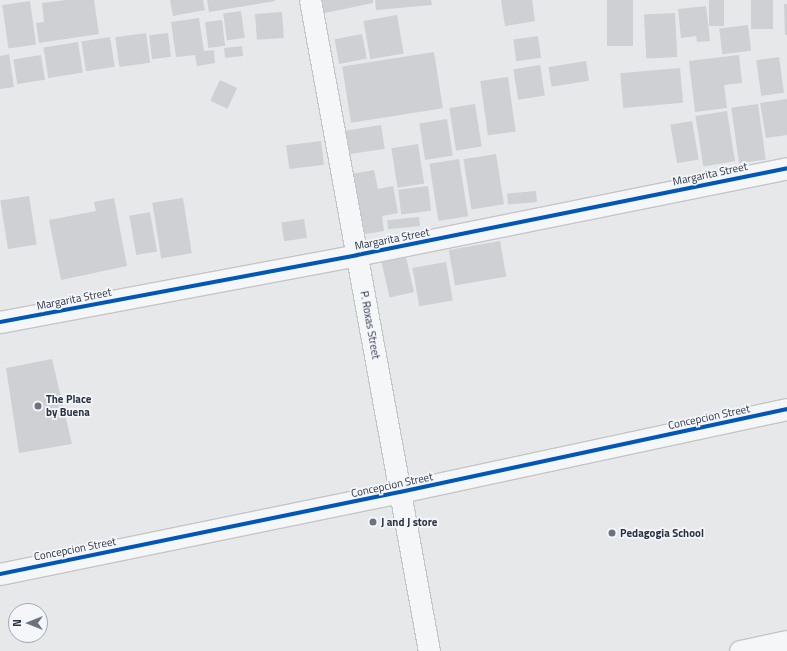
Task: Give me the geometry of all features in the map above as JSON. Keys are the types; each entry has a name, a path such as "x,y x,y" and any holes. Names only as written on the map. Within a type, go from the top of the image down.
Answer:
{"street":[{"name":"P. Roxas Street","path":"310,0 429,651"},
{"name":"Margarita Street","path":"0,322 357,255 787,168"},
{"name":"Concepcion Street","path":"0,574 400,492 787,409"},
{"path":"740,651 787,641"}],"building":[{"path":"66,0 94,0 99,34 39,43 36,23 44,22 42,3"},
{"path":"170,0 203,0 205,10 173,16"},
{"path":"207,0 275,0 275,1 209,12"},
{"path":"318,0 373,0 373,3 320,14"},
{"path":"375,0 431,0 432,5 376,10"},
{"path":"501,0 532,0 535,21 505,26"},
{"path":"607,0 633,0 633,46 607,46"},
{"path":"709,0 724,0 724,26 709,26"},
{"path":"751,0 773,0 773,29 751,29"},
{"path":"30,1 36,45 8,48 2,5"},
{"path":"784,4 787,4 787,35 785,35"},
{"path":"706,6 710,41 697,42 696,36 681,38 678,9"},
{"path":"241,11 245,38 227,40 223,14"},
{"path":"282,12 284,38 257,40 255,14"},
{"path":"675,13 677,57 646,59 644,15"},
{"path":"397,15 404,53 370,59 364,21"},
{"path":"199,18 204,51 214,50 215,63 197,66 195,55 176,57 171,22"},
{"path":"222,20 225,46 208,48 205,22"},
{"path":"748,25 751,51 722,54 719,29"},
{"path":"146,33 150,63 119,67 115,37"},
{"path":"168,33 171,57 152,59 149,35"},
{"path":"362,34 367,59 339,64 335,39"},
{"path":"538,36 541,58 516,61 513,39"},
{"path":"110,37 115,67 86,71 81,42"},
{"path":"78,42 83,73 48,78 43,47"},
{"path":"242,46 243,56 225,58 224,48"},
{"path":"434,52 443,108 351,123 342,67"},
{"path":"9,54 14,87 0,89 0,56"},
{"path":"41,55 45,80 17,84 13,59"},
{"path":"739,55 742,83 724,85 727,108 695,112 689,61"},
{"path":"779,57 784,93 761,96 756,60"},
{"path":"586,61 589,81 552,87 548,67"},
{"path":"540,65 545,96 518,100 513,69"},
{"path":"680,68 683,103 623,108 620,73"},
{"path":"508,77 516,131 488,135 480,81"},
{"path":"220,80 237,88 227,109 210,101"},
{"path":"787,99 787,135 766,138 760,103"},
{"path":"475,104 482,146 456,151 449,108"},
{"path":"758,104 766,159 739,163 731,108"},
{"path":"727,111 735,161 703,166 695,116"},
{"path":"447,119 453,156 425,160 419,123"},
{"path":"692,121 699,159 677,163 670,125"},
{"path":"381,125 385,149 349,154 345,131"},
{"path":"321,141 324,165 289,169 286,145"},
{"path":"418,144 424,184 398,188 391,148"},
{"path":"496,154 504,204 471,210 463,159"},
{"path":"459,159 468,216 438,221 429,164"},
{"path":"374,170 378,189 393,186 398,213 382,216 384,231 360,235 351,174"},
{"path":"428,186 431,211 401,214 398,190"},
{"path":"536,191 537,202 508,204 507,194"},
{"path":"29,196 37,244 8,249 0,201"},
{"path":"114,198 127,266 61,280 49,220 96,211 94,202"},
{"path":"183,198 192,253 161,258 152,203"},
{"path":"150,212 157,251 136,255 129,216"},
{"path":"419,217 420,226 388,229 387,220"},
{"path":"304,219 307,238 284,241 281,223"},
{"path":"500,241 506,276 455,285 449,250"},
{"path":"405,253 414,292 390,298 381,259"},
{"path":"446,262 453,300 419,306 413,268"},
{"name":"The Place by Buena","path":"52,359 72,444 19,453 6,368"}],"cycle path":[{"path":"0,322 357,255 787,168"},
{"path":"0,574 400,492 787,409"}],"place":[{"name":"The Place by Buena","path":"38,406"},
{"name":"J and J store","path":"373,522"},
{"name":"Pedagogia School","path":"612,533"}]}
